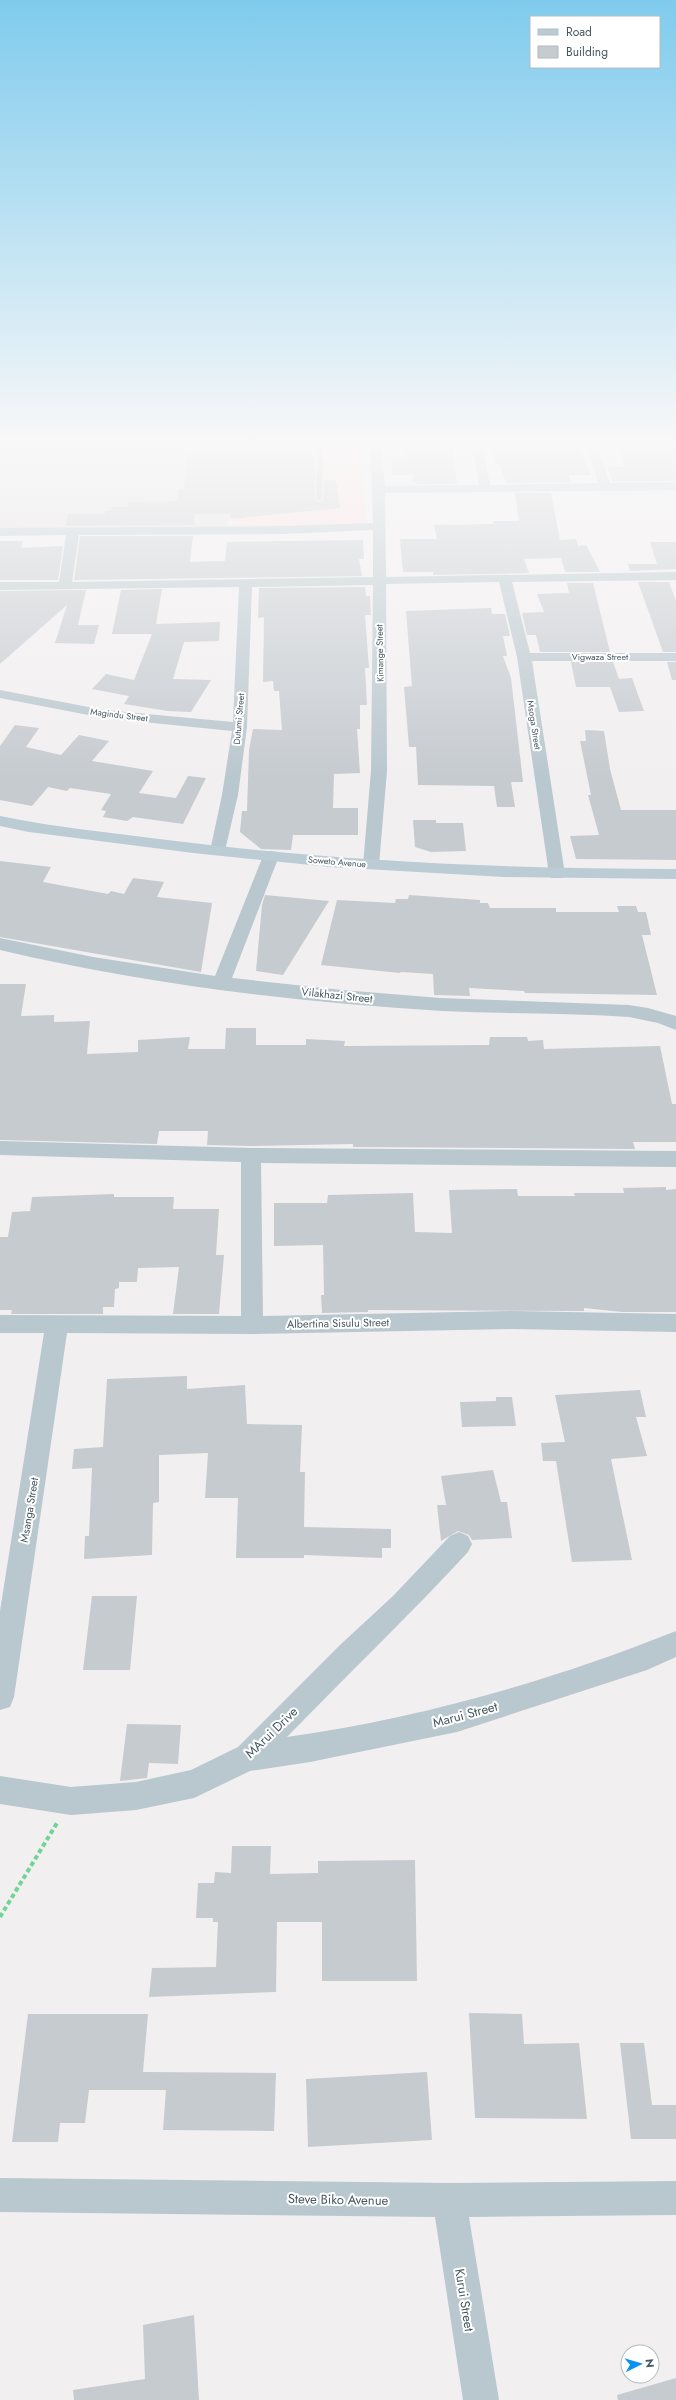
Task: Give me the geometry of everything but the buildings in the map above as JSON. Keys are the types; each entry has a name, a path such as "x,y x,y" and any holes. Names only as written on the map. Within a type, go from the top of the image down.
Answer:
{"street":[{"path":"65,586 70,554"},
{"name":"Kimange Street","path":"371,865 379,771 381,695 380,554"},
{"path":"0,586 246,585 504,578 676,576"},
{"name":"Msoga Street","path":"504,578 524,656 557,874"},
{"name":"Dutumi Street","path":"218,851 230,795 240,727 246,585"},
{"name":"Vigwaza Street","path":"524,656 676,657"},
{"name":"Magindu Street","path":"0,694 104,714 240,727"},
{"name":"Soweto Avenue","path":"0,821 29,827 218,851 371,865 557,874 676,874"},
{"path":"221,983 271,856"},
{"name":"Vilakhazi Street","path":"0,944 93,963 221,983 365,998 523,1008 638,1012 669,1019 676,1024"},
{"path":"0,1148 252,1155 676,1159"},
{"path":"252,1155 252,1325"},
{"name":"Albertina Sisulu Street","path":"0,1324 252,1325 513,1320 676,1323"},
{"name":"Msanga Street","path":"0,1696 7,1604 57,1324"},
{"name":"MArui Drive","path":"0,1790 71,1801 136,1796 194,1784 248,1757 349,1654 402,1605 459,1544"},
{"name":"Marui Street","path":"248,1757 310,1748 457,1718 647,1657 676,1644"},
{"name":"Steve Biko Avenue","path":"0,2195 449,2200 676,2198"},
{"name":"Kurui Street","path":"449,2200 482,2400"}],"path":[{"path":"0,1917 71,1801"}]}
